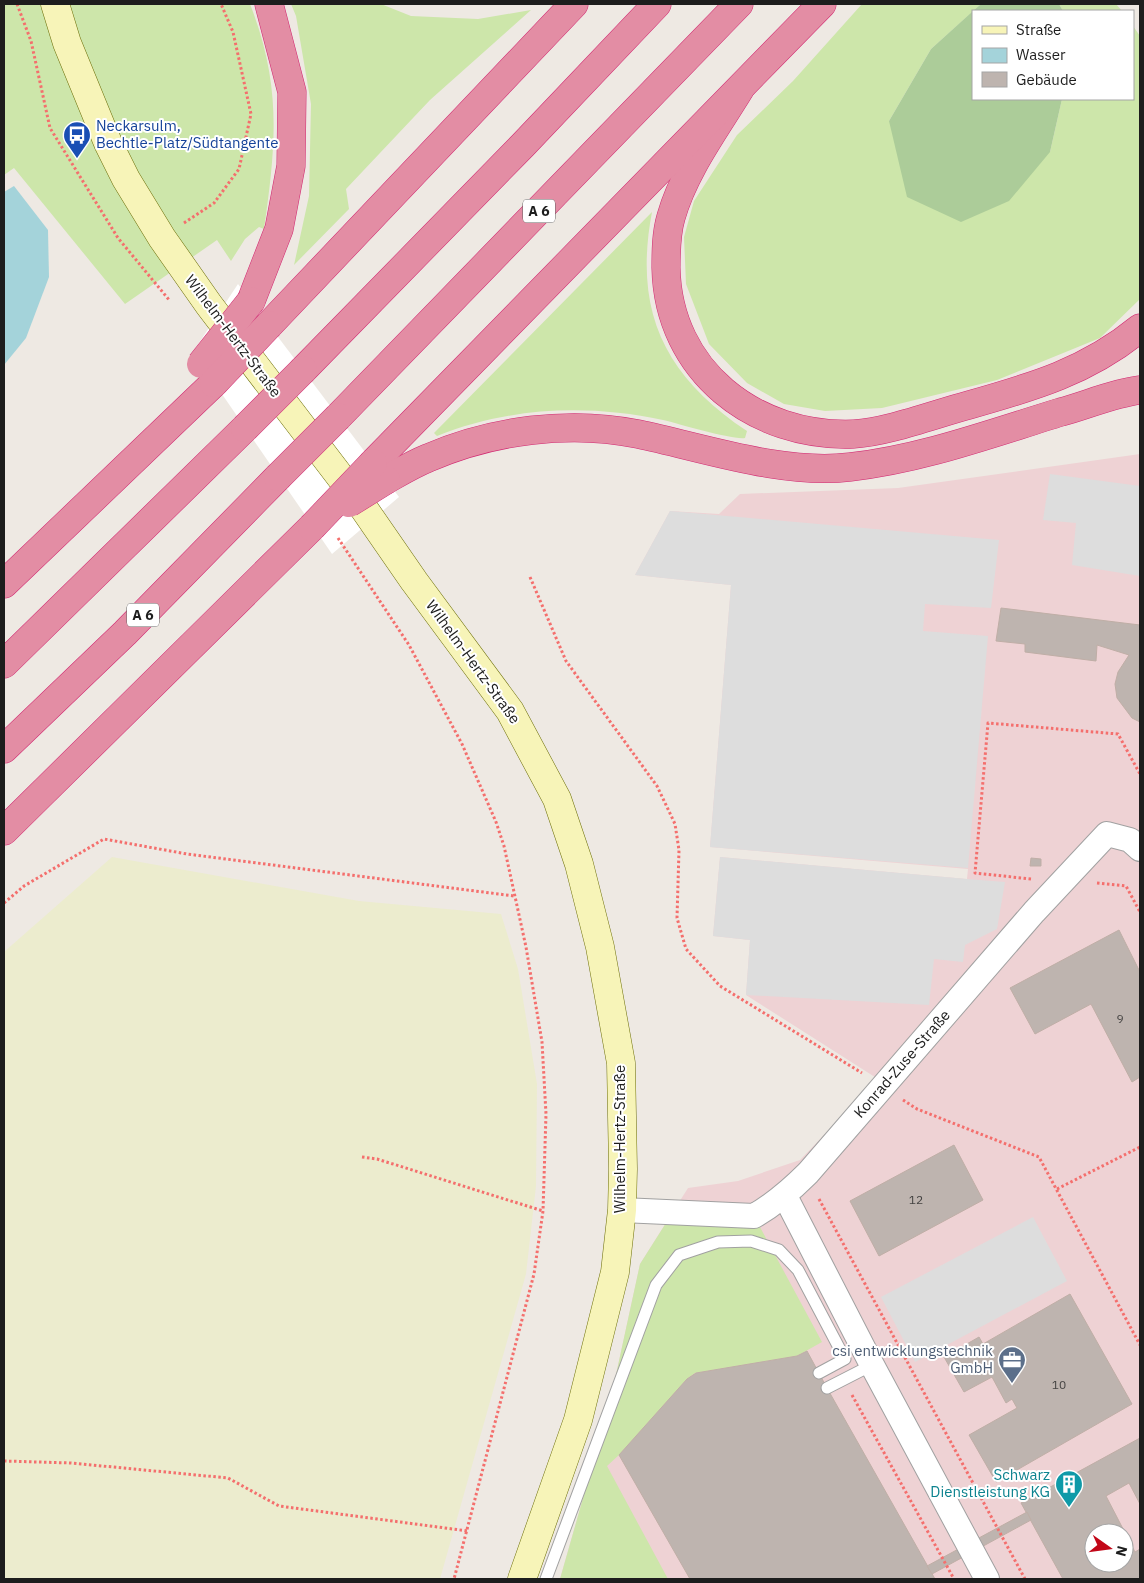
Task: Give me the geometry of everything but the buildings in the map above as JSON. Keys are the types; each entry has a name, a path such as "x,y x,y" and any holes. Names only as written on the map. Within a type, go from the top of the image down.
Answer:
{"highway":[{"path":"4,584 166,428 207,374 251,300 279,229 291,166 292,92 269,4"},
{"path":"207,374 270,325 574,4"},
{"path":"4,664 303,370 523,145 657,4"},
{"name":"A 6","path":"4,749 125,633 338,417 739,4"},
{"path":"4,831 312,527 380,471 822,4"},
{"path":"740,89 682,184 670,219 666,250 667,286 674,319 688,351 712,381 736,401 757,414 797,429 822,432 855,434 892,426 1032,387 1082,366 1115,349 1140,328"},
{"path":"380,471 480,441 531,430 583,428 636,434 713,452 807,468 849,467 963,442 1140,390"}],"main road":[{"name":"Wilhelm-Hertz-Straße","path":"55,7 67,43 108,143 126,179 162,238 209,305 358,500 414,582 495,688 522,732 557,799 579,864 600,947 621,1063 624,1170 622,1210 615,1272 581,1412 522,1579"}],"street":[{"name":"Konrad-Zuse-Straße","path":"622,1210 754,1216 785,1196 808,1173 1053,891 1107,834 1130,840 1140,849"},
{"path":"785,1196 872,1365 987,1579"}],"lane":[{"path":"546,1579 656,1285 679,1255 718,1242 751,1241 779,1250 798,1270 845,1359 819,1373"},
{"path":"828,1388 872,1365"}],"path":[{"path":"162,238 214,203 239,169 251,114 233,32 221,4"},
{"path":"530,577 566,661 657,786 675,824 678,850 677,918 686,949 720,986 917,1109 1039,1157 1140,1345"},
{"path":"1053,891 1035,880 975,873 988,723 1118,734 1140,774"},
{"path":"4,903 24,886 104,839 187,854 514,896 526,947 542,1042 546,1114 543,1211 534,1274 454,1579"},
{"path":"1074,868 1091,883 1126,886 1140,912"},
{"path":"1057,1189 1140,1147"},
{"path":"362,1157 377,1159 543,1211"},
{"path":"808,1173 825,1212 1025,1579"},
{"path":"843,1380 954,1579"},
{"path":"4,1461 71,1463 228,1478 279,1506 468,1531"}],"shaded area":[{"path":"1140,454 1140,1579 560,1579 609,1407 640,1264 688,1188 738,1181 800,1160 878,1079 746,995 750,940 713,936 720,857 967,879 968,869 710,847 731,585 635,575 670,511 719,514 740,494 898,488"},
{"path":"1050,474 1140,486 1140,576 1072,565 1076,523 1043,520"},
{"path":"670,511 999,540 991,608 925,604 923,631 988,636 968,868 710,847 731,585 635,575"},
{"path":"720,857 1005,882 997,929 965,945 963,962 934,959 929,1005 746,995 750,940 713,936"},
{"path":"1033,1217 1067,1281 915,1362 881,1297"}],"green space":[{"path":"4,4 250,4 267,62 274,115 271,170 264,229 259,227 245,239 231,261 217,240 125,304 14,168 4,175"},
{"path":"291,4 381,4 411,16 478,19 531,10 430,100 346,189 349,209 294,265 309,196 311,104 296,16"},
{"path":"862,4 981,4 972,10 972,12 931,49 889,121 1050,152 1062,100 1134,100 1134,27 1140,36 1140,299 1100,338 997,380 882,408 825,411 784,404 747,383 709,344 686,284 684,237 694,201 737,135 793,81"},
{"path":"981,4 1059,4 1062,10 974,10"},
{"path":"1059,4 1116,4 1121,10 1062,10"},
{"path":"972,12 972,100 1062,100 1050,152 1009,201 961,222 907,197 889,121 931,49"},
{"path":"652,212 647,248 647,281 652,311 662,338 676,364 695,388 719,410 747,431 745,438 729,437 663,420 634,415 577,410 549,411 492,419 437,436 434,433"},
{"path":"112,857 359,901 501,914 518,969 537,1084 536,1186 526,1274 440,1579 4,1579 4,952"},
{"path":"754,1216 822,1342 797,1356 695,1373 687,1379 607,1466 668,1579 560,1579 609,1407 640,1264 666,1223"}],"water":[{"path":"14,186 48,230 49,277 26,338 4,365 4,192"}],"pier":[{"path":"238,284 399,497 332,554 193,352"}],"place":[{"name":"Neckarsulm, Bechtle-Platz/Südtangente","path":"77,159"},
{"name":"csi entwicklungstechnik GmbH","path":"1012,1384"},
{"name":"Schwarz Dienstleistung KG","path":"1069,1508"}]}
